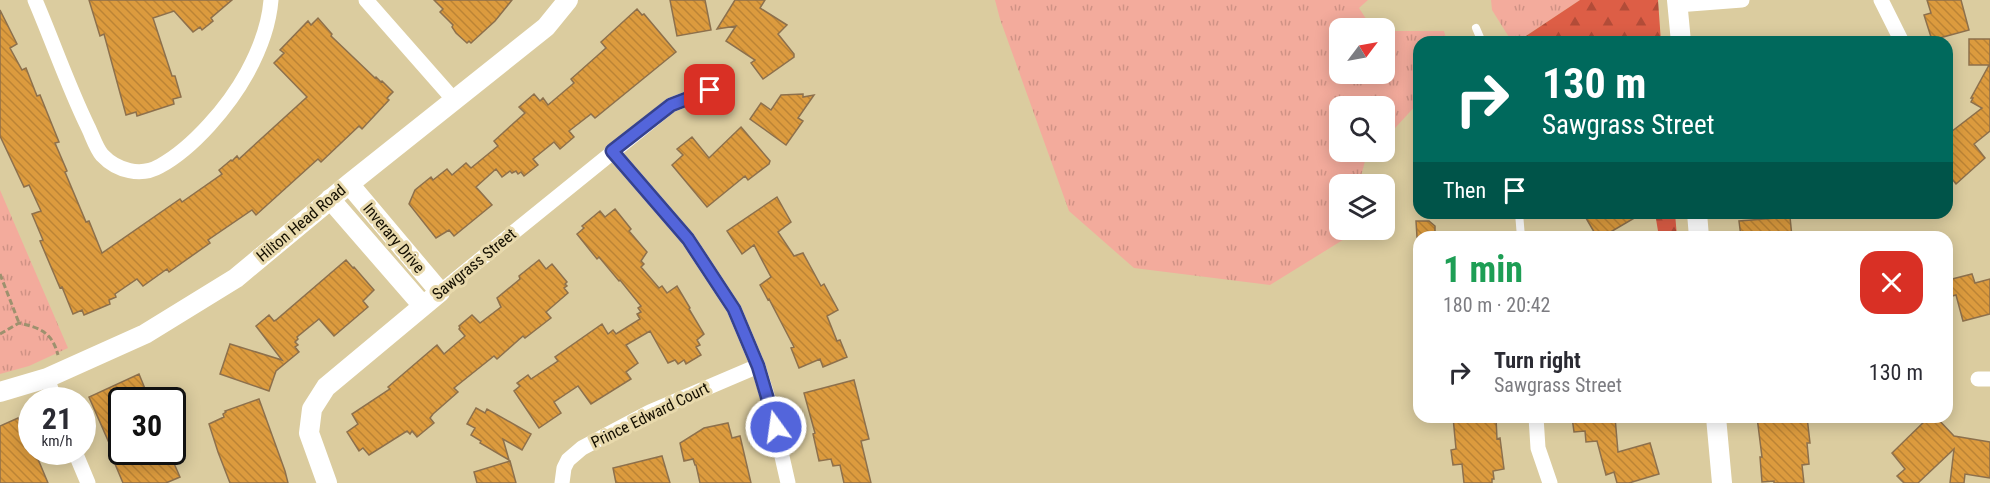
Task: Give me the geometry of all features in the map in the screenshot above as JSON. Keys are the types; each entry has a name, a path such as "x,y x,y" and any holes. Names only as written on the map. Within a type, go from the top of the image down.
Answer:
{"street":[{"path":"35,0 101,155 121,169 140,172 159,167 181,151 213,120 247,74 260,44 270,12 271,0"},
{"path":"366,0 454,100"},
{"name":"Hilton Head Road","path":"0,392 55,375 145,334 236,278 330,199 546,27 568,0"},
{"path":"1680,36 1677,3 1742,0"},
{"path":"1881,0 1899,36"},
{"name":"Sawgrass Street","path":"327,483 309,433 312,409 326,387 671,105 710,90"},
{"path":"612,151 688,239 734,309 758,366 771,408 788,483"},
{"name":"Inverary Drive","path":"349,184 440,292"},
{"path":"330,199 423,306"},
{"name":"Prince Edward Court","path":"562,483 564,468 568,460 582,448 650,412 758,366"},
{"path":"55,375 55,387"},
{"path":"1536,423 1538,448 1550,483"},
{"path":"1717,423 1722,483"},
{"path":"80,465 88,483"}],"lane":[{"path":"1476,28 1479,36"}],"path":[{"path":"0,274 19,323"},
{"path":"0,334 19,323 39,328 50,337 56,349 55,375"}],"green space":[{"path":"995,0 1368,0 1359,8 1366,18 1329,18 1329,84 1395,84 1395,31 1444,31 1445,36 1413,36 1413,109 1395,128 1395,96 1329,96 1329,162 1365,162 1362,174 1329,174 1329,240 1343,240 1270,285 1134,268 1069,211"},
{"path":"1491,0 1580,0 1526,36 1508,36 1492,10"},
{"path":"1580,0 1658,0 1661,36 1526,36"},
{"path":"0,190 68,348 29,366 0,374"},
{"path":"1656,219 1676,219 1676,231 1658,231"}],"building":[{"path":"89,0 232,0 211,18 213,21 202,30 200,27 193,32 174,11 153,18 181,97 173,99 174,104 137,116 136,112 126,115 104,34 100,36"},
{"path":"434,0 512,0 495,21 471,43 469,41 467,43 456,33 453,25 440,12 443,9"},
{"path":"670,0 705,0 711,30 677,36"},
{"path":"735,0 765,0 760,8 787,25 778,34 794,57 763,79 751,63 755,60 726,41 736,26 717,29"},
{"path":"1927,0 1961,0 1969,30 1947,36 1931,36 1924,15 1931,13"},
{"path":"637,9 642,15 644,14 676,52 595,118 591,114 569,131 574,137 560,149 554,142 533,159 538,165 524,176 521,172 518,174 516,171 512,173 510,171 502,177 496,169 476,187 492,205 454,236 449,230 436,238 409,204 415,190 431,177 433,180 447,169 452,175 466,163 471,168 498,146 494,141 525,113 519,107 534,94 540,101 543,98 548,105 574,83 571,79 606,48 601,42"},
{"path":"0,10 17,44 10,48 22,70 26,68 37,96 40,95 59,142 55,143 67,171 65,172 102,253 180,199 182,202 222,174 219,170 237,156 239,159 307,97 274,63 284,53 280,50 308,21 311,25 318,18 332,34 331,36 393,92 387,98 389,100 362,129 359,126 321,162 318,159 256,215 252,210 208,240 210,243 169,272 167,269 143,286 137,279 115,294 116,297 109,300 110,304 84,315 82,310 73,314 40,241 43,240 32,214 41,211 29,185 24,187 0,136"},
{"path":"1969,39 1990,39 1990,131 1974,144 1985,158 1956,184 1953,180 1953,130 1982,108 1971,102 1973,98 1971,98 1989,65 1969,65"},
{"path":"803,94 803,97 814,95 798,118 803,121 786,145 750,119 761,103 771,110 781,95"},
{"path":"741,127 770,161 769,164 748,180 745,176 707,207 672,165 683,155 677,149 692,137 709,158"},
{"path":"777,197 791,222 778,232 794,256 803,253 821,286 824,284 838,310 827,316 837,341 840,340 847,357 823,367 820,359 799,368 791,348 794,347 760,285 771,277 754,245 742,254 727,231"},
{"path":"615,209 631,229 629,231 647,252 641,261 644,264 641,267 659,288 662,286 667,293 677,286 690,308 704,334 697,340 700,345 696,347 701,355 686,364 684,360 678,364 675,360 668,363 650,331 626,345 638,363 626,372 631,379 591,404 578,386 554,402 561,413 539,428 514,391 520,386 517,383 528,375 531,379 558,361 555,357 602,324 608,334 613,330 616,334 640,319 637,314 641,312 638,308 641,306 577,234 584,228 582,226 600,211 605,217"},
{"path":"1586,219 1633,219 1612,231 1594,231"},
{"path":"1790,219 1791,231 1740,231 1739,221"},
{"path":"1416,221 1429,221 1435,226 1435,231 1417,231"},
{"path":"346,260 374,290 363,301 368,307 334,336 319,319 297,337 295,342 298,345 295,347 299,352 276,371 269,391 220,374 230,344 282,360 256,326 269,315 274,321 276,320"},
{"path":"539,260 546,269 552,264 567,282 564,288 568,293 546,312 551,318 525,338 523,336 497,359 494,356 454,388 458,392 433,414 430,418 434,423 417,437 412,431 410,434 407,431 369,455 363,448 359,451 347,432 358,424 352,414 390,389 388,387 437,345 444,354 465,336 459,326 472,315 480,323 501,307 497,298"},
{"path":"1972,274 1975,283 1990,279 1990,314 1963,321 1956,295 1953,296 1953,279"},
{"path":"139,374 144,387 111,387"},
{"path":"854,380 869,439 861,441 871,483 844,483 840,465 833,466 831,459 819,461 813,434 815,433 804,393"},
{"path":"108,388 108,441 96,413 96,394"},
{"path":"259,399 288,483 230,483 209,424 224,417 225,411"},
{"path":"476,408 485,413 487,409 531,434 522,450 503,439 509,460 471,435 475,428 467,424"},
{"path":"18,418 18,465 40,465 48,483 0,483 0,426"},
{"path":"728,423 732,438 740,436 751,483 700,483 693,459 684,461 680,443 704,428"},
{"path":"1454,423 1496,423 1497,439 1500,438 1504,469 1493,471 1492,483 1464,483 1462,464 1453,465 1451,450 1456,449"},
{"path":"1573,423 1616,423 1618,452 1650,443 1659,474 1629,483 1617,483 1614,472 1606,475 1597,441 1586,442 1585,431 1574,432"},
{"path":"1758,423 1808,423 1809,464 1802,465 1804,483 1762,482 1760,457 1762,457"},
{"path":"1923,423 1942,423 1954,436 1990,442 1990,478 1965,474 1964,483 1950,483 1954,449 1918,483 1904,483 1897,476 1905,469 1892,453"},
{"path":"662,456 670,483 616,483 613,468"},
{"path":"510,461 516,483 477,483 474,472"},
{"path":"115,465 175,465 180,477 166,483 123,483"}],"route":[{"path":"710,90 671,105 612,151 688,239 734,309 758,366 776,427"}]}
